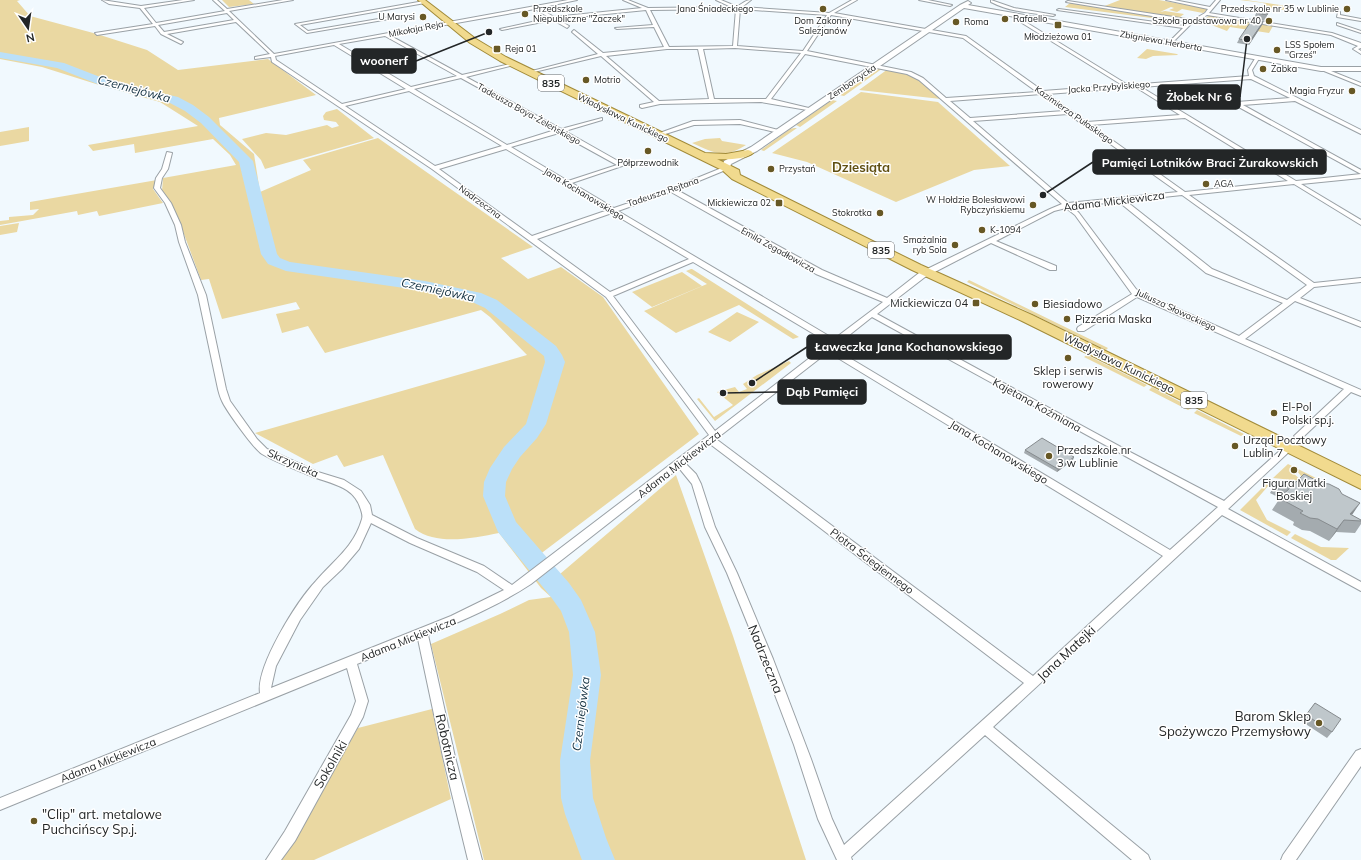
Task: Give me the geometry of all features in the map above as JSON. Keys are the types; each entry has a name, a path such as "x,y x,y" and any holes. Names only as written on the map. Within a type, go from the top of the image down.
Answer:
{"main road":[{"name":"Władysława Kunickiego","path":"422,1 479,44 512,64 726,168 736,177 931,270 980,298 1027,318 1361,483"},
{"path":"700,155 726,157 748,153"}],"street":[{"path":"104,0 141,7 192,0"},
{"name":"Nadrzeczna","path":"215,0 273,55 274,61 434,168 609,295 712,438"},
{"path":"97,34 291,0"},
{"name":"Mikołaja Reja","path":"257,58 575,0"},
{"path":"625,0 647,9 667,48"},
{"path":"718,0 732,6"},
{"path":"735,47 738,8 749,0"},
{"path":"768,100 830,14 855,0"},
{"path":"921,0 950,5"},
{"name":"Zemborzycka","path":"726,168 737,164 748,153 779,131 972,0"},
{"path":"1168,0 1211,8"},
{"path":"1172,43 1192,21 1206,14 1218,0"},
{"path":"384,9 395,17 307,32 297,24 422,1"},
{"path":"992,1 1007,8 1035,11 1053,15"},
{"path":"1046,21 1069,1 1192,21"},
{"path":"1096,6 1106,2"},
{"path":"1025,5 1035,11"},
{"name":"Zbigniewa Herberta","path":"962,6 1326,70 1361,69"},
{"path":"141,7 163,33 181,43"},
{"path":"535,7 567,26"},
{"name":"Jana Śniadeckiego","path":"502,29 555,18 647,9 738,8 830,14 927,30"},
{"path":"956,11 983,10"},
{"path":"1059,10 1186,27"},
{"path":"1339,13 1338,16 1341,17 1361,20"},
{"path":"1206,14 1317,32 1314,37 1361,45"},
{"path":"1022,17 1021,20 1023,22 1127,86 1138,87 1361,223"},
{"path":"163,33 237,21"},
{"path":"1338,24 1361,32"},
{"path":"617,28 656,26"},
{"name":"Kazimierza Pułaskiego","path":"927,30 966,38 1312,285"},
{"path":"574,31 600,55 657,102"},
{"name":"Tadeusza Boya-Żeleńskiego","path":"386,35 622,165 567,183"},
{"name":"Jana Kochanowskiego","path":"335,44 694,260 1171,556"},
{"path":"1361,45 1355,48 1361,53"},
{"path":"700,47 712,101"},
{"name":"Juliusza Słowackiego","path":"530,72 600,55 667,48 735,47 804,52 876,66 917,77 1077,214 1137,294 1361,393"},
{"path":"1258,58 1250,70 1252,77 1361,132"},
{"path":"341,106 512,64"},
{"path":"1326,70 1361,85"},
{"name":"Jacka Przybylskiego","path":"944,100 1252,77"},
{"path":"1296,99 1237,104 1361,172"},
{"path":"642,106 657,102 768,100 811,110"},
{"path":"968,120 1070,112"},
{"path":"1087,124 1185,116"},
{"path":"434,168 600,119"},
{"path":"657,135 693,123 740,122 779,131"},
{"name":"Skrzynicka","path":"169,153 165,169 159,178 157,188 168,203 178,225 182,242 202,295 226,402 254,441 264,451 315,474 341,482 358,493 365,505 368,518"},
{"name":"Tadeusza Rejtana","path":"532,239 611,210 672,190 726,168"},
{"name":"Adama Mickiewicza","path":"0,804 422,633 470,613 512,591 555,560 931,270 1052,210 1067,205 1120,199 1361,176"},
{"name":"Emila Zegadłowicza","path":"672,190 819,272 888,302"},
{"path":"1120,199 1209,271 1361,325"},
{"path":"991,241 1053,268"},
{"path":"609,295 694,260"},
{"path":"1240,339 1312,285 1324,285 1361,280"},
{"path":"1081,329 1137,294"},
{"name":"Kajetana Koźmiana","path":"872,314 1193,489 1223,508 1361,587"},
{"path":"1299,436 1350,388"},
{"name":"Piotra Ściegiennego","path":"712,438 1033,684"},
{"name":"Jana Matejki","path":"844,858 1289,447"},
{"name":"Nadrzeczna","path":"679,463 690,473 697,483 710,526 731,572 801,745 822,809 844,858"},
{"path":"266,696 265,689 270,666 283,639 319,584 356,546 368,518 420,543 462,560 498,579 512,591"},
{"name":"Robotnicza","path":"422,633 475,860"},
{"name":"Sokolniki","path":"273,860 290,836 357,718 362,701 351,662"},
{"path":"984,728 1143,860"},
{"path":"1288,860 1361,755"}],"shaded area":[{"path":"0,0 20,0 17,1 30,16 97,34 147,50 178,70 268,59 316,95 219,118 220,125 254,154 260,192 311,170 303,160 378,138 533,247 501,258 528,279 561,267 603,297 699,434 539,555 560,574 676,475 733,636 806,860 484,860 431,644 529,600 551,597 541,588 499,533 478,537 444,539 434,538 415,529 383,455 344,467 337,455 313,464 255,433 527,355 490,317 481,310 325,353 308,326 282,333 276,314 300,309 296,302 222,319 209,279 201,280 181,226 162,191 163,178 236,165 230,155 213,139 135,153 134,144 93,151 88,145 198,126 160,102 42,67 0,59"},
{"path":"222,0 249,0 254,4 229,7"},
{"path":"1120,0 1159,0 1209,9 1203,13 1182,9 1177,12 1169,10 1174,8 1171,7 1160,12 1165,11 1184,14 1180,17 1188,20 1202,21 1210,15 1273,26 1269,33 1230,27 1227,31 1209,24 1065,7 1070,3 1102,7"},
{"path":"1240,0 1246,0 1294,7 1291,11 1262,7 1264,3"},
{"path":"1147,49 1178,55 1153,56 1146,59 1137,58"},
{"path":"883,68 844,96 839,95 877,69"},
{"path":"888,69 915,77 941,99 859,90"},
{"path":"861,92 938,102 1010,166 974,170 896,202 807,162 772,153"},
{"path":"832,100 837,101 800,127 796,125"},
{"path":"337,109 374,138 265,169 261,160 242,139 266,133 286,135 327,125 332,128 339,126 336,122 324,120 323,116 326,112"},
{"path":"29,127 29,141 0,146 0,132"},
{"path":"797,128 764,151 761,150 790,129"},
{"path":"720,138 722,141 746,145 731,152 719,153 707,150 692,143 705,139"},
{"path":"157,180 153,189 163,203 99,216 97,211 78,215 77,211 0,225 0,221 9,220 9,217 33,215 39,209 30,210 30,202"},
{"path":"19,223 17,232 0,235 0,226"},
{"path":"691,269 799,337 793,339 739,305 676,333 644,311 707,284 686,271"},
{"path":"682,272 702,286 652,307 632,292"},
{"path":"969,280 1108,348 1106,350 967,282"},
{"path":"737,312 759,322 730,342 708,332"},
{"path":"1087,355 1147,385 1144,387 1084,357"},
{"path":"789,361 791,363 715,421 697,399 699,398 714,417 733,405 717,392 735,387 739,392 747,389 743,384 757,375"},
{"path":"1152,387 1192,408 1188,410 1149,390"},
{"path":"1197,410 1244,434 1241,436 1194,413"},
{"path":"1288,464 1318,479 1316,481 1305,481 1297,471 1292,472 1302,481 1273,478"},
{"path":"1266,484 1269,485 1256,500 1267,520 1291,532 1287,536 1240,510"},
{"path":"1295,534 1321,547 1349,548 1336,560 1331,560 1291,538"},
{"path":"432,709 451,799 314,860 279,860 358,728"}],"building":[{"path":"1256,13 1268,13 1267,15"},
{"path":"1252,20 1263,22 1250,41 1239,39"},
{"name":"Przedszkole nr 3 w Lublinie","path":"1042,438 1074,457 1058,469 1025,450"},
{"path":"1304,474 1321,483 1329,484 1339,489 1342,494 1360,503 1350,514 1361,521 1344,520 1337,529 1318,519 1310,518 1300,513 1303,511 1279,498 1290,488 1277,481 1296,482"},
{"path":"1315,703 1341,719 1332,732 1306,715"}],"waterway":[{"name":"Czerniejówka","path":"0,55 60,65 109,85 174,100 189,108 205,120 246,161 269,254 274,261 286,266 425,286 475,297 491,304 549,350 553,355 555,362 536,424 530,433 512,452 501,468 495,482 494,496 506,526 560,590 572,607 582,632 587,675 575,761 577,798 581,814 599,860"}],"place":[{"name":"Dom Zakonny Salezjanów","path":"823,9"},
{"name":"Przedszkole nr 35 w Lublinie","path":"1347,9"},
{"name":"Przedszkole Niepubliczne \"Żaczek\"","path":"525,14"},
{"name":"U Marysi","path":"423,17"},
{"name":"Rafaello","path":"1005,19"},
{"name":"Szkoła podstawowa nr 40","path":"1269,21"},
{"name":"Roma","path":"956,22"},
{"name":"Młodzieżowa 01","path":"1058,25"},
{"name":"woonerf","path":"489,32"},
{"name":"Żłobek Nr 6","path":"1247,39"},
{"name":"Reja 01","path":"497,49"},
{"name":"LSS Społem ''Grześ\"","path":"1277,50"},
{"name":"Żabka","path":"1263,69"},
{"name":"Motrio","path":"586,80"},
{"name":"Magia Fryzur","path":"1352,91"},
{"name":"Półprzewodnik","path":"648,151"},
{"name":"Przystań","path":"771,169"},
{"name":"AGA","path":"1206,184"},
{"name":"Pamięci Lotników Braci Żurakowskich","path":"1043,195"},
{"name":"Mickiewicza 02","path":"779,203"},
{"name":"W Hołdzie Bolesławowi Rybczyńskiemu","path":"1033,205"},
{"name":"Stokrotka","path":"880,213"},
{"name":"K-1094","path":"982,230"},
{"name":"Smażalnia ryb Sola","path":"955,245"},
{"name":"Mickiewicza 04","path":"976,303"},
{"name":"Biesiadowo","path":"1035,304"},
{"name":"Pizzeria Maska","path":"1067,319"},
{"name":"Sklep i serwis rowerowy","path":"1068,358"},
{"name":"Ławeczka Jana Kochanowskiego","path":"752,383"},
{"name":"Dąb Pamięci","path":"723,393"},
{"name":"El-Pol Polski sp.j.","path":"1274,413"},
{"name":"Urząd Pocztowy Lublin 7","path":"1235,446"},
{"name":"Przedszkole nr 3 w Lublinie","path":"1049,456"},
{"name":"Figura Matki Boskiej","path":"1294,470"},
{"name":"Barom Sklep Spożywczo Przemysłowy","path":"1319,723"},
{"name":"\"Clip\" art. metalowe Puchcińscy Sp.j.","path":"34,821"}],"district":[{"name":"Dziesiąta","path":"861,167"}]}
